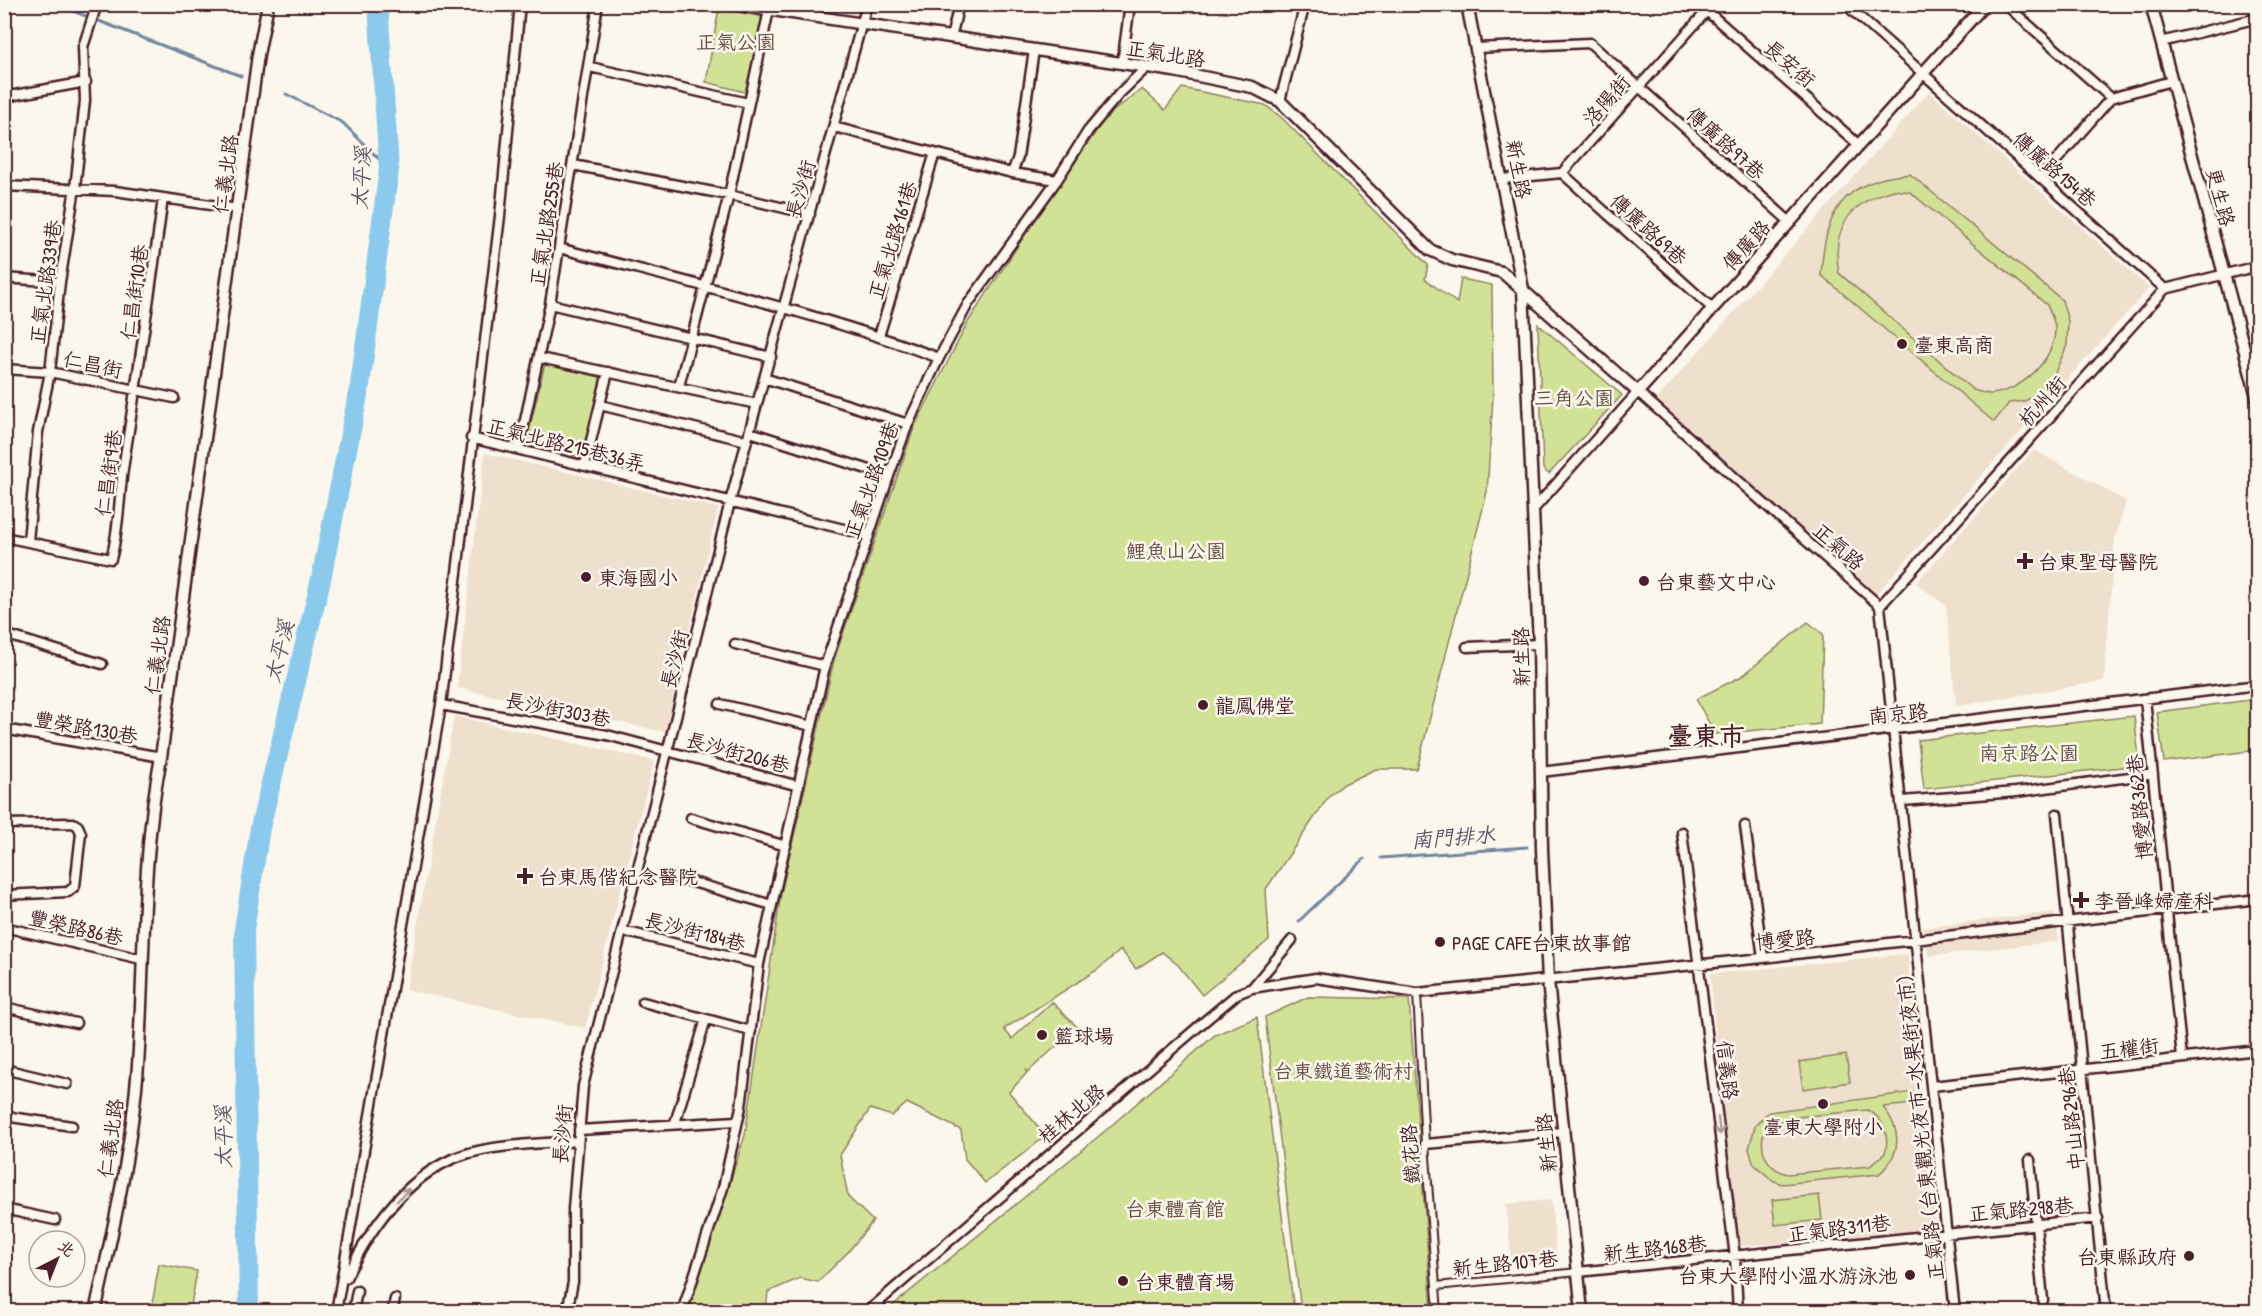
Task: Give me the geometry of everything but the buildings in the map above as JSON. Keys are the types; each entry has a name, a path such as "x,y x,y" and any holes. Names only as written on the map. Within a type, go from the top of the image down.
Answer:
{"street":[{"name":"正氣北路339巷","path":"28,541 38,432 50,372 60,282 75,188 86,82 83,47 97,4"},
{"name":"仁義北路","path":"95,1311 117,1212 132,1118 138,1065 141,959 152,802 161,757 258,55 268,4"},
{"path":"336,1311 441,705 471,438 500,216 520,4"},
{"name":"正氣北路255巷","path":"519,448 550,304 590,67 598,4"},
{"name":"正氣北路","path":"732,4 1122,64 1252,87 1280,101 1430,250 1452,260 1502,272 1523,289"},
{"name":"長沙街","path":"567,1311 573,1282 573,1214 583,1086 730,502 867,4"},
{"path":"951,38 959,4"},
{"path":"1122,64 1130,4"},
{"path":"1280,101 1305,4"},
{"name":"新生路","path":"1467,4 1523,289 1539,644 1548,981 1582,1311"},
{"name":"長安街","path":"1700,4 1710,8 1859,145"},
{"name":"傳廣路154巷","path":"1845,4 2165,288"},
{"name":"傳廣路","path":"1533,510 1985,4"},
{"path":"2006,4 2111,98"},
{"name":"更生路","path":"2151,4 2258,400"},
{"name":"洛陽街","path":"1562,173 1641,88 1710,8"},
{"path":"679,386 694,338 729,195 770,10"},
{"path":"2161,42 2258,18"},
{"name":"傳廣路97巷","path":"1476,48 1590,43 1790,222"},
{"path":"1012,173 1018,157 1034,50"},
{"path":"590,67 748,103"},
{"name":"正氣北路109巷","path":"682,1311 723,1188 741,1107 759,964 825,666 868,535 908,424 968,304 1057,180 1088,131 1146,68"},
{"path":"2041,178 2111,98 2171,81"},
{"path":"4,97 86,82"},
{"path":"834,127 1012,173 1057,180"},
{"name":"正氣北路161巷","path":"879,336 935,153"},
{"path":"573,165 729,195 810,214"},
{"path":"1503,179 1562,173"},
{"name":"傳廣路69巷","path":"1562,173 1713,309"},
{"path":"4,186 75,188 238,209"},
{"name":"仁昌街10巷","path":"137,391 163,198"},
{"path":"559,248 784,307 879,336 939,358"},
{"path":"2165,288 2258,266"},
{"path":"4,279 60,282"},
{"name":"杭州街","path":"1880,606 2165,288"},
{"name":"正氣路","path":"1523,289 1880,606"},
{"path":"550,304 771,357"},
{"path":"540,358 757,404"},
{"name":"仁昌街","path":"4,369 50,372 174,398"},
{"path":"585,465 608,372"},
{"path":"764,378 908,424"},
{"name":"仁昌街9巷","path":"28,541 111,559 116,543 123,470 137,391"},
{"path":"600,405 669,422 748,436 889,476"},
{"name":"正氣北路215巷36弄","path":"471,438 868,535"},
{"path":"4,537 28,541"},
{"path":"1880,606 1916,940"},
{"path":"4,634 102,664"},
{"path":"735,644 825,666"},
{"path":"1467,647 1539,644"},
{"name":"南京路","path":"1541,772 2258,685"},
{"name":"博愛路362巷","path":"2145,699 2182,1059"},
{"path":"720,704 812,726"},
{"name":"長沙街303巷","path":"441,705 535,721 668,750"},
{"name":"豐榮路130巷","path":"4,729 161,757"},
{"name":"長沙街206巷","path":"668,750 799,786"},
{"path":"1902,801 2016,792 2153,774"},
{"name":"中山路296巷","path":"2056,814 2106,1311"},
{"path":"691,818 786,846"},
{"path":"4,824 73,823 78,826 81,833 75,886 68,892 4,895"},
{"path":"1745,826 1763,958"},
{"name":"信義路","path":"1682,832 1735,1257 1738,1311"},
{"path":"675,877 772,905"},
{"name":"博愛路","path":"1316,978 1417,993 1763,958 2167,912 2258,899"},
{"name":"豐榮路86巷","path":"4,927 141,959"},
{"name":"長沙街184巷","path":"623,931 759,964"},
{"path":"1252,988 1292,940"},
{"name":"正氣路 (台東觀光夜市-水果街夜市)","path":"1916,940 1956,1311"},
{"name":"桂林北路","path":"867,1311 1237,994 1252,988 1316,978"},
{"name":"鐵花路","path":"1417,993 1425,1144 1438,1311"},
{"path":"643,1002 751,1031"},
{"path":"4,1007 76,1023"},
{"path":"675,1123 706,1019"},
{"name":"五權街","path":"1932,1086 2258,1050"},
{"path":"4,1069 67,1084"},
{"path":"4,1116 72,1126"},
{"path":"579,1130 737,1121"},
{"path":"1425,1144 1563,1132"},
{"path":"340,1289 376,1222 418,1180 450,1160 520,1145 578,1141"},
{"path":"2030,1160 2043,1300"},
{"path":"4,1209 55,1220"},
{"name":"正氣路298巷","path":"1947,1232 2098,1218"},
{"name":"正氣路311巷","path":"1735,1257 1947,1232"},
{"name":"新生路168巷","path":"1578,1272 1735,1257"},
{"name":"新生路107巷","path":"1436,1286 1578,1272"},
{"path":"353,1311 357,1291"},
{"path":"392,1311 395,1299"}],"shaded area":[{"name":"臺東高商","path":"1929,92 2149,288 1875,595 1656,400"},
{"name":"台東聖母醫院","path":"2034,450 2126,501 2115,538 2104,681 1956,706 1946,606 1916,583"},
{"name":"東海國小","path":"485,453 718,508 665,732 457,688"},
{"name":"台東馬偕紀念醫院","path":"454,716 654,761 585,1028 406,990"},
{"path":"2054,912 2059,941 1929,956 1922,928"},
{"name":"臺東大學附小","path":"1907,954 1936,1235 1737,1246 1710,974"},
{"path":"1551,1200 1557,1262 1512,1266 1506,1204"}],"green space":[{"name":"正氣公園","path":"719,8 763,17 749,93 706,82"},
{"name":"鯉魚山公園","path":"1182,88 1265,105 1281,117 1428,265 1425,279 1457,303 1461,279 1492,285 1493,397 1487,492 1417,769 1376,769 1344,784 1329,796 1266,889 1269,940 1202,995 1178,965 1162,952 1136,969 1121,950 1097,970 1004,1029 1012,1039 1052,1002 1077,1027 1028,1072 1026,1070 1026,1074 1009,1092 1046,1136 985,1183 965,1159 961,1130 907,1103 892,1116 870,1109 840,1155 848,1197 873,1221 848,1252 818,1282 800,1278 768,1292 766,1310 688,1312 745,1135 781,893 834,660 914,428 968,322 1040,212 1107,116 1142,89 1165,110"},
{"path":"1910,174 2062,300 2068,321 2067,345 2050,384 2025,401 2009,403 1994,422 1821,275 1827,233 1833,216 1853,192 1868,183 1887,177","holes":["1894,190 1910,192 2047,305 2055,328 2050,351 2035,372 2014,387 1991,394 1973,390 1839,273 1837,257 1841,230 1855,209 1866,201"]},
{"name":"三角公園","path":"1538,324 1622,395 1549,474 1543,469"},
{"path":"545,363 603,378 584,458 526,443"},
{"path":"1808,622 1823,634 1820,724 1715,734 1696,699 1742,676"},
{"path":"2257,699 2257,750 2164,762 2157,712"},
{"name":"南京路公園","path":"2134,716 2140,765 1924,789 1918,740"},
{"name":"台東鐵道藝術村","path":"1308,997 1409,999 1432,1311 1301,1311 1265,1017"},
{"name":"台東體育館","path":"1257,1017 1294,1311 886,1311 1105,1131 1215,1035"},
{"path":"1846,1055 1850,1082 1803,1089 1799,1062"},
{"path":"1913,1092 1914,1104 1883,1107 1894,1124 1897,1142 1892,1158 1879,1174 1782,1184 1772,1180 1754,1164 1749,1149 1755,1126 1769,1112","holes":["1868,1110 1882,1123 1887,1140 1885,1153 1870,1166 1788,1174 1771,1165 1765,1155 1763,1136 1775,1123 1788,1118"]},
{"path":"1819,1195 1822,1220 1775,1225 1772,1200"},
{"path":"159,1264 197,1271 190,1311 151,1311"}],"waterway":[{"path":"55,4 241,76"},
{"name":"太平溪","path":"249,1312 244,930 260,828 321,579 360,385 389,169 378,4"},
{"path":"286,94 343,123 389,169"},
{"name":"南門排水","path":"1381,858 1527,847"},
{"name":"南門排水","path":"1299,921 1364,859"}],"place":[{"name":"臺東高商","path":"1902,344"},
{"name":"台東聖母醫院","path":"2025,561"},
{"name":"東海國小","path":"586,577"},
{"name":"台東藝文中心","path":"1644,581"},
{"name":"龍鳳佛堂","path":"1203,705"},
{"name":"台東馬偕紀念醫院","path":"525,876"},
{"name":"李晉峰婦產科","path":"2081,900"},
{"name":"PAGE CAFE台東故事館","path":"1440,942"},
{"name":"籃球場","path":"1042,1035"},
{"name":"臺東大學附小","path":"1823,1104"},
{"name":"台東縣政府","path":"2189,1256"},
{"name":"台東大學附小溫水游泳池","path":"1910,1275"},
{"name":"台東體育場","path":"1123,1281"}],"district":[{"name":"臺東市","path":"1706,735"}]}
